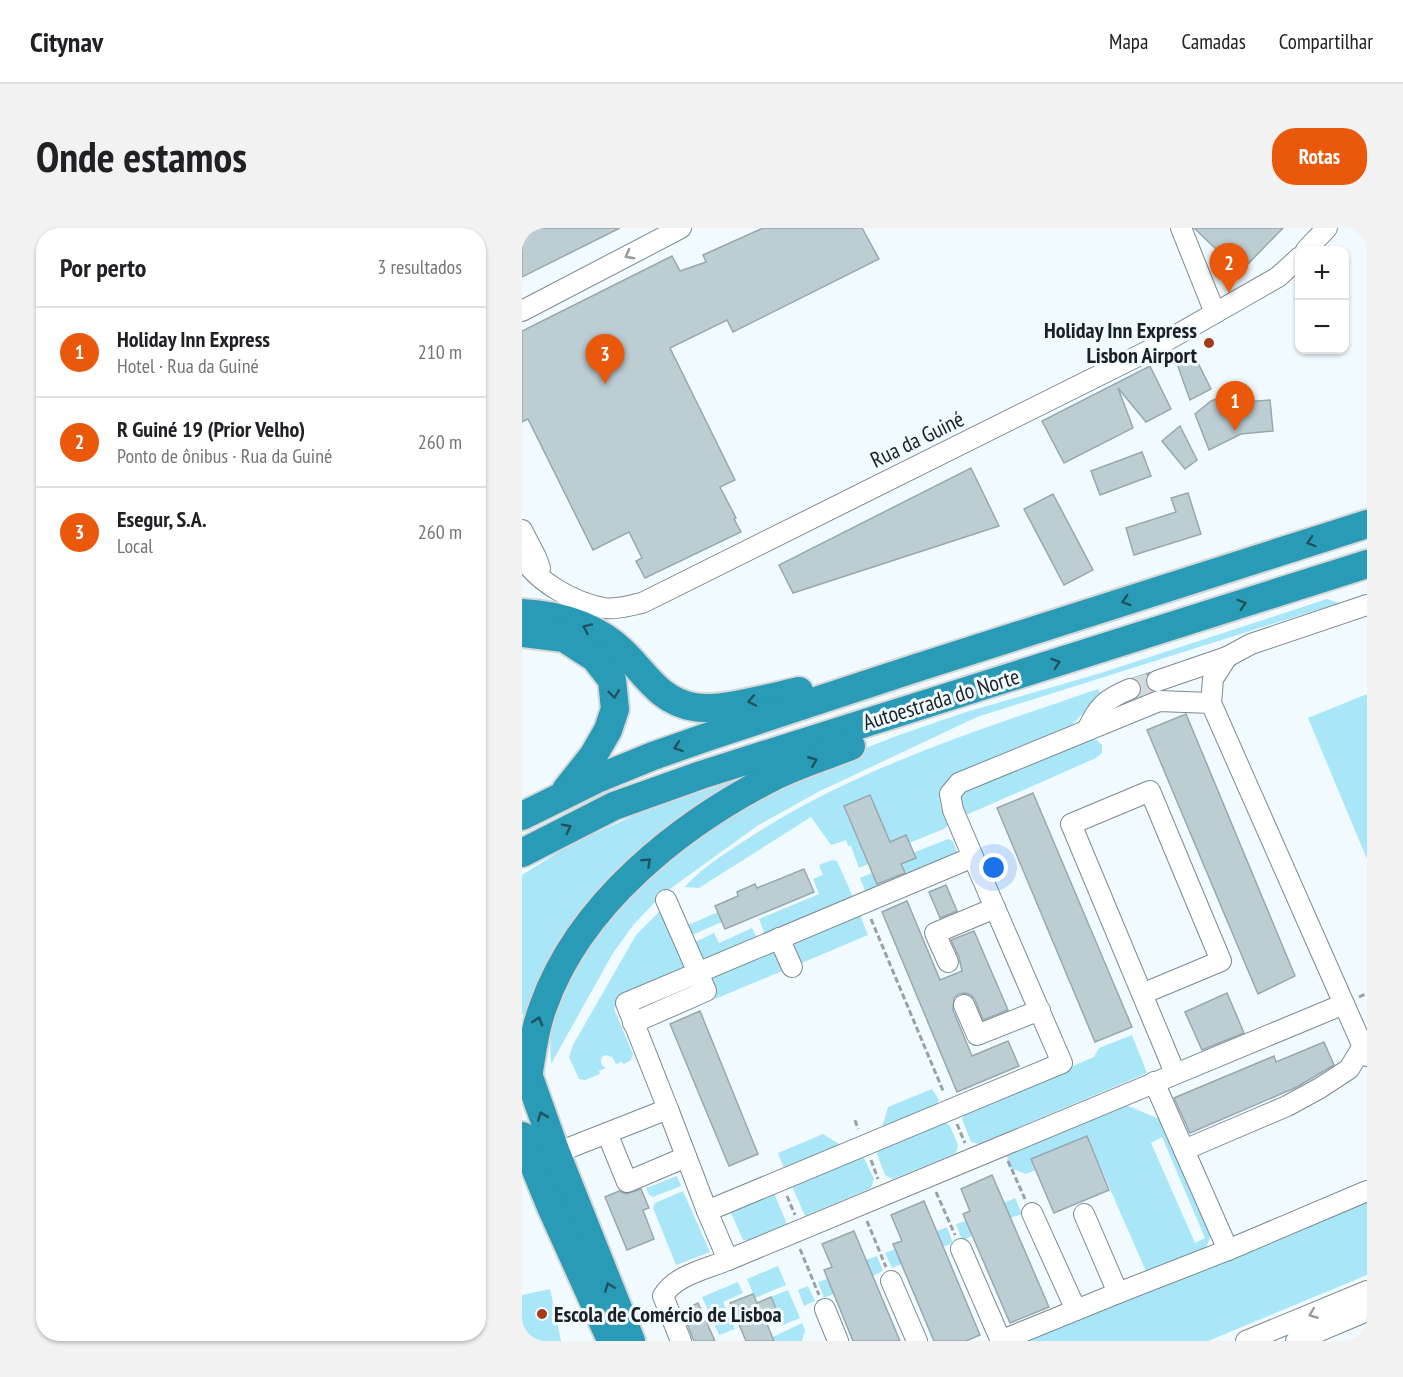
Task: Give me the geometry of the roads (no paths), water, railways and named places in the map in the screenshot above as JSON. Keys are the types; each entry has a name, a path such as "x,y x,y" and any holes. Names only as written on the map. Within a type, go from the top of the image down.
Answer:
{"highway":[{"name":"Autoestrada do Norte","path":"522,816 653,756 912,669 1367,524"},
{"name":"Autoestrada do Norte","path":"522,853 614,806 660,789 1367,564"},
{"path":"522,613 551,615 591,628 621,650 653,686 674,701 696,707 728,705 912,669"},
{"path":"522,633 564,638 595,658 612,680 615,708 608,730 594,756 562,796"},
{"path":"631,1341 556,1153 525,1068 543,1005 578,939 602,908 639,870 690,827 777,776 856,744 884,730 920,705"},
{"path":"522,1136 611,1341"},
{"path":"551,1207 590,1341"}],"street":[{"path":"1181,228 1215,313"},
{"path":"1310,246 1327,228"},
{"path":"522,311 668,231"},
{"name":"Rua da Guiné","path":"522,556 526,564 564,595 606,608 642,603 1144,353 1278,277 1295,261"},
{"path":"522,530 536,556 543,579 522,579"},
{"path":"1157,681 1227,657 1251,644 1367,605"},
{"path":"1184,1150 1287,1106 1320,1088 1349,1069 1365,1051 1211,704 1213,679 1227,657"},
{"path":"1087,730 1095,712 1109,698 1130,690"},
{"path":"707,1211 1062,1063 953,810 950,794 959,783 1159,701 1211,704"},
{"path":"1142,994 1221,961 1150,791 1071,824 1142,994 1175,1073"},
{"path":"728,1260 626,1003 973,857"},
{"path":"633,1023 708,996 666,900"},
{"path":"948,962 935,933 995,908"},
{"path":"779,938 792,967"},
{"path":"681,1341 663,1296 676,1282 1344,1004"},
{"path":"964,1005 977,1035 1040,1010"},
{"path":"1154,1082 1227,1250"},
{"path":"556,1153 668,1109"},
{"path":"607,1133 627,1182 686,1157"},
{"path":"961,1249 1001,1341 1367,1191"},
{"path":"1032,1213 1076,1310"},
{"path":"1084,1214 1118,1293"},
{"path":"891,1281 917,1341"},
{"path":"1246,1341 1367,1291"},
{"path":"825,1309 837,1341"},
{"path":"1296,1341 1367,1311"}],"tunnel":[{"path":"1130,689 1157,681"}],"place":[{"name":"R Guiné 19 (Prior Velho)","path":"1229,293"},
{"name":"Holiday Inn Express Lisbon Airport","path":"1209,343"},
{"name":"Esegur, S.A.","path":"605,384"},
{"name":"Holiday Inn Express","path":"1235,431"},
{"name":"Escola de Comércio de Lisboa","path":"542,1314"}]}
